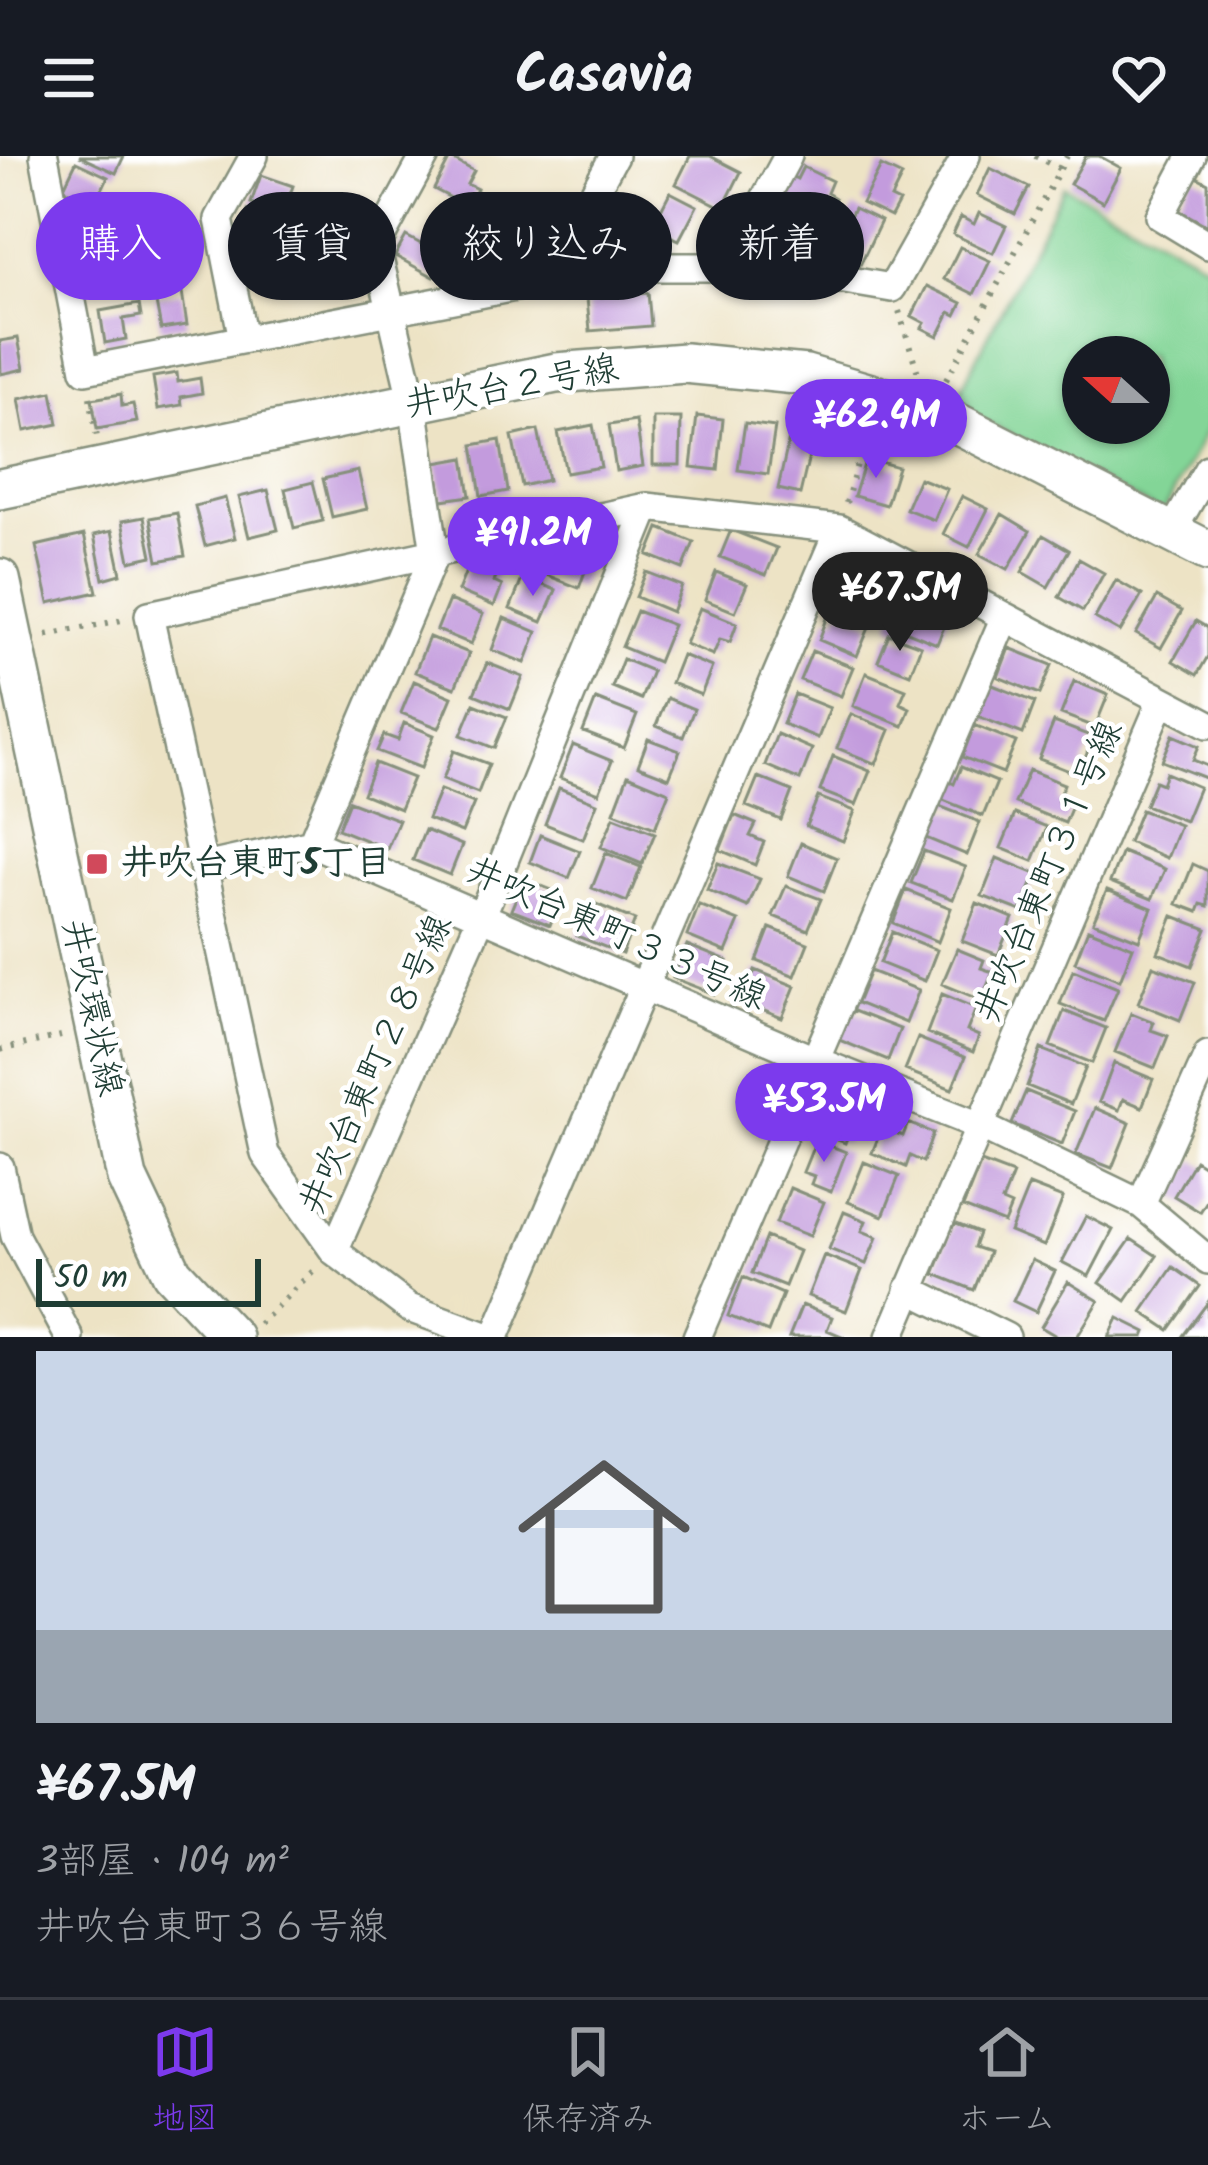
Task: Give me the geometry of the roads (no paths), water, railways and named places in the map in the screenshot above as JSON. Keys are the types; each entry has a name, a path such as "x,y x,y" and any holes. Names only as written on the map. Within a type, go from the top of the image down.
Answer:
{"street":[{"path":"44,156 85,370 445,300"},
{"path":"243,339 219,219 254,156"},
{"path":"204,867 312,843 435,553 413,404 376,246 425,156"},
{"path":"594,192 614,156"},
{"path":"769,192 788,156"},
{"path":"864,283 892,288 966,156"},
{"path":"1192,156 1160,216 1208,244"},
{"name":"井吹台２号線","path":"0,490 556,373 685,363 806,375 929,411 1208,551"},
{"path":"1172,531 1208,469"},
{"path":"838,530 646,988 492,1337 409,1308 334,1251 265,1154 149,615 647,507 838,530 1208,724"},
{"name":"井吹台東町２８号線","path":"334,1251 482,915 647,507"},
{"name":"井吹環状線","path":"0,579 127,1178 172,1273 232,1337"},
{"path":"697,1337 1004,619"},
{"name":"井吹台東町３１号線","path":"890,1337 1162,700"},
{"name":"井吹台東町３３号線","path":"312,843 814,1060 980,1126 1141,1204 1208,1259"},
{"path":"1141,1204 1207,1059"},
{"path":"0,1167 8,1240 69,1337"},
{"path":"909,1289 1006,1337"}],"place":[{"name":"井吹台東町5丁目","path":"97,864"}]}
